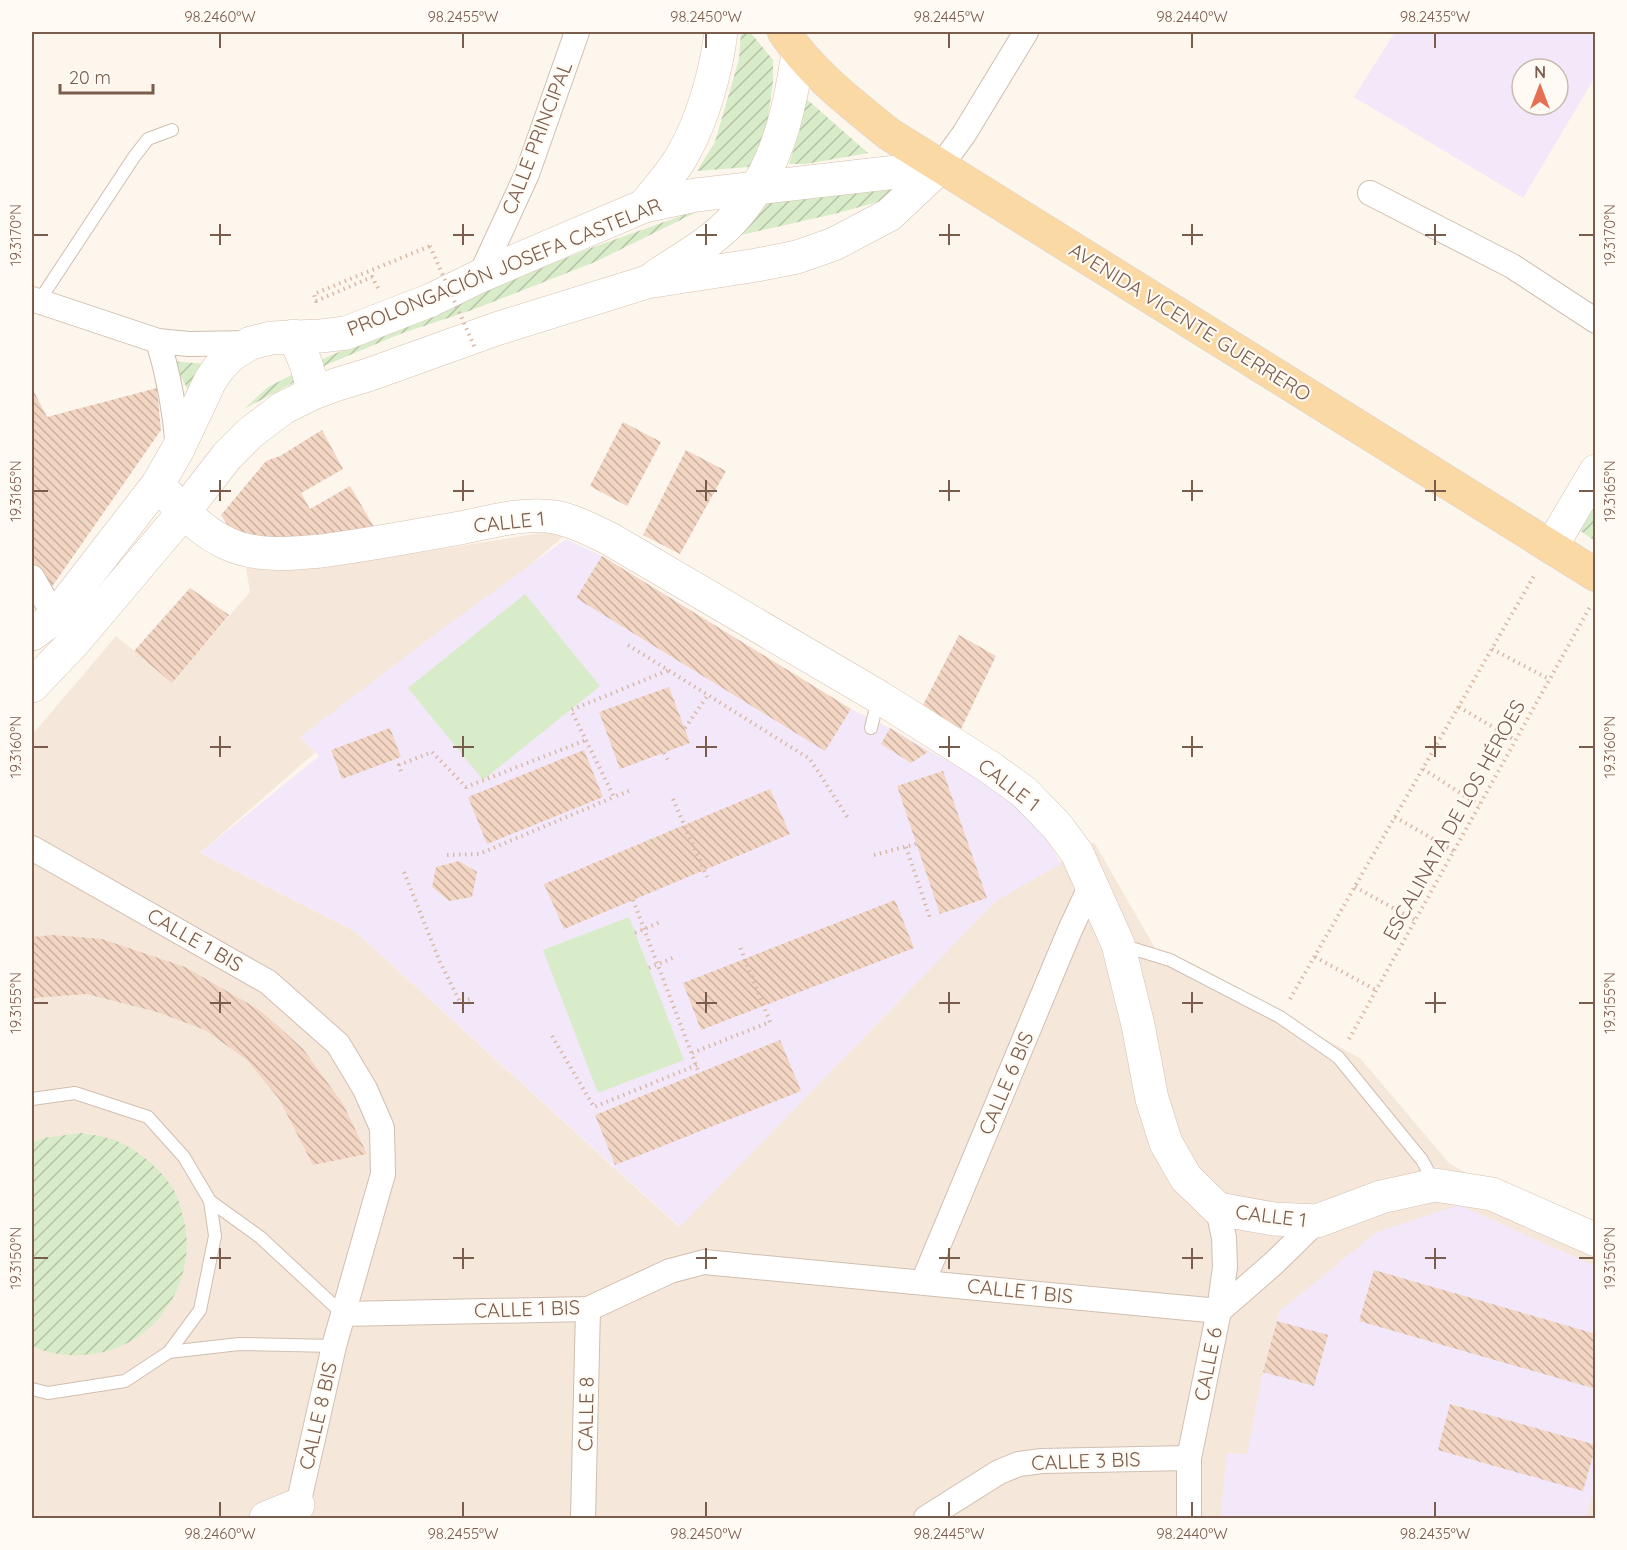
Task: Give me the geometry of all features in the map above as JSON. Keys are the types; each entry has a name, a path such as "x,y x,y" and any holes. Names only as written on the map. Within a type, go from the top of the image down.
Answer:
{"main road":[{"path":"644,206 683,155 704,105 718,53 721,32"},
{"path":"647,282 708,242 734,219 759,186 778,143 791,98 791,42"},
{"name":"AVENIDA VICENTE GUERRERO","path":"791,42 842,95 889,134 1596,575"},
{"name":"PROLONGACIÓN JOSEFA CASTELAR","path":"44,625 158,484 214,375 231,356 251,343 271,338 346,333 431,300 480,276 644,206 696,195 759,186 940,166"},
{"path":"32,686 74,642 183,513 227,456 250,433 283,408 313,393 496,329 647,282 797,257 834,244 889,215 940,166"},
{"path":"293,336 304,354 311,373 313,393"},
{"path":"1551,547 1596,471"},
{"name":"CALLE 1","path":"158,484 183,513 227,544 261,553 296,554 364,545 513,518 554,517 586,526 875,712 988,766 1024,792 1057,826 1077,852 1118,944 1138,1025 1152,1099 1166,1143 1186,1178 1218,1209 1274,1219 1317,1221 1381,1197 1435,1185 1492,1194 1596,1240"},
{"path":"266,1518 298,1512"}],"street":[{"name":"CALLE PRINCIPAL","path":"480,276 527,174 577,32"},
{"path":"940,166 964,134 1026,32"},
{"path":"1370,193 1512,266 1596,321"},
{"path":"35,300 159,341 189,344 251,343"},
{"path":"159,341 168,371 175,410 178,449"},
{"path":"32,577 44,625"},
{"name":"CALLE 1 BIS","path":"32,848 268,982 338,1044 365,1089 382,1128 383,1174 343,1314 588,1309 670,1271 704,1262 1219,1311"},
{"name":"CALLE 6 BIS","path":"922,1281 1091,885"},
{"name":"CALLE 6","path":"1189,1518 1189,1458 1219,1311 1225,1267 1224,1238 1218,1209"},
{"path":"1219,1311 1274,1263 1317,1221"},
{"name":"CALLE 8","path":"584,1518 588,1309"},
{"name":"CALLE 8 BIS","path":"298,1512 343,1314"},
{"name":"CALLE 3 BIS","path":"926,1518 999,1472 1019,1464 1042,1461 1189,1458"}],"lane":[{"path":"35,300 148,139 172,130"},
{"path":"1118,944 1170,960 1280,1017 1338,1057 1422,1160 1435,1185"},
{"path":"32,1099 75,1093 148,1117 184,1157 210,1201 215,1236 200,1310 169,1352 125,1381 48,1393 32,1389"},
{"path":"210,1201 260,1238 343,1314"},
{"path":"169,1352 239,1344 334,1346"}],"path":[{"path":"372,277 316,301 314,294 430,246 475,348"},
{"path":"1280,1017 1551,547"},
{"name":"ESCALINATA DE LOS HÉROES","path":"1338,1057 1596,597"},
{"path":"628,645 810,759 848,818"},
{"path":"1492,649 1550,679"},
{"path":"614,797 571,710 669,670"},
{"path":"685,728 708,695"},
{"path":"1459,707 1515,740"},
{"path":"401,771 399,765 432,752 466,787 586,740"},
{"path":"664,753 669,762"},
{"path":"1423,769 1479,805"},
{"path":"447,855 479,854 629,791"},
{"path":"673,799 707,877"},
{"path":"1395,817 1454,851"},
{"path":"874,855 916,844"},
{"path":"906,847 930,918"},
{"path":"404,873 440,962 460,1002 473,998"},
{"path":"1355,887 1415,920"},
{"path":"633,900 699,1073"},
{"path":"635,933 660,922"},
{"path":"692,1053 770,1022 740,947"},
{"path":"649,968 675,957"},
{"path":"1315,957 1376,990"},
{"path":"552,1036 594,1107 697,1065"}],"shaded area":[{"path":"1395,32 1595,32 1595,77 1523,198 1354,97"},
{"path":"573,528 200,853 356,932 679,1227 997,900 1094,842 1155,948 1360,1058 1449,1163 1595,1247 1595,1518 32,1518 32,735 116,636 172,682 250,592 246,568 366,561"},
{"path":"566,539 602,556 851,709 890,728 989,785 1038,824 1061,864 997,900 680,1227 356,932 200,853 319,756 300,737 434,635"},
{"path":"1459,1205 1595,1266 1596,1483 1586,1518 1220,1518 1227,1453 1247,1454 1263,1372 1280,1311 1377,1232"}],"green space":[{"path":"741,32 750,32 773,60 773,82 766,132 756,157 749,167 697,171 715,142 739,59"},
{"path":"802,95 868,153 806,164 789,164 800,130"},
{"path":"882,188 900,190 888,199 741,235 765,202"},
{"path":"709,206 595,262 472,310 400,334 326,365 244,409 268,387 325,358 591,248"},
{"path":"173,361 216,365 190,394"},
{"path":"1595,493 1595,541 1575,527"},
{"path":"525,594 600,686 483,780 408,688"},
{"path":"629,917 684,1060 598,1093 543,950"},
{"path":"81,1133 121,1143 137,1152 164,1177 175,1192 182,1213 186,1236 186,1259 171,1301 158,1320 141,1335 121,1346 99,1353 65,1355 32,1346 32,1143 43,1138"}],"building":[{"path":"32,388 47,417 157,388 161,430 49,591 32,559"},
{"path":"623,422 661,442 627,506 590,486"},
{"path":"322,430 343,469 301,493 310,509 350,486 377,532 249,541 232,532 221,515 266,461 280,456"},
{"path":"686,450 726,471 680,554 643,535"},
{"path":"602,556 851,709 825,751 576,598"},
{"path":"190,588 229,615 172,683 134,651"},
{"path":"959,635 996,656 961,729 923,705"},
{"path":"669,687 690,743 620,769 599,712"},
{"path":"390,728 401,757 342,779 331,750"},
{"path":"890,728 928,752 911,763 881,744"},
{"path":"584,750 603,797 487,844 468,797"},
{"path":"943,771 987,898 940,914 897,786"},
{"path":"770,789 790,834 564,929 544,884"},
{"path":"459,861 477,872 472,897 449,901 432,887 436,867"},
{"path":"895,900 914,948 701,1030 683,983"},
{"path":"52,935 102,939 185,967 261,1011 303,1049 343,1104 367,1154 313,1165 279,1099 247,1060 205,1030 157,1012 87,994 32,998 32,937"},
{"path":"780,1040 801,1091 615,1165 595,1115"},
{"path":"1374,1270 1596,1334 1596,1389 1359,1321"},
{"path":"1277,1321 1328,1335 1314,1386 1263,1372"},
{"path":"1450,1404 1596,1445 1583,1491 1438,1450"}]}
